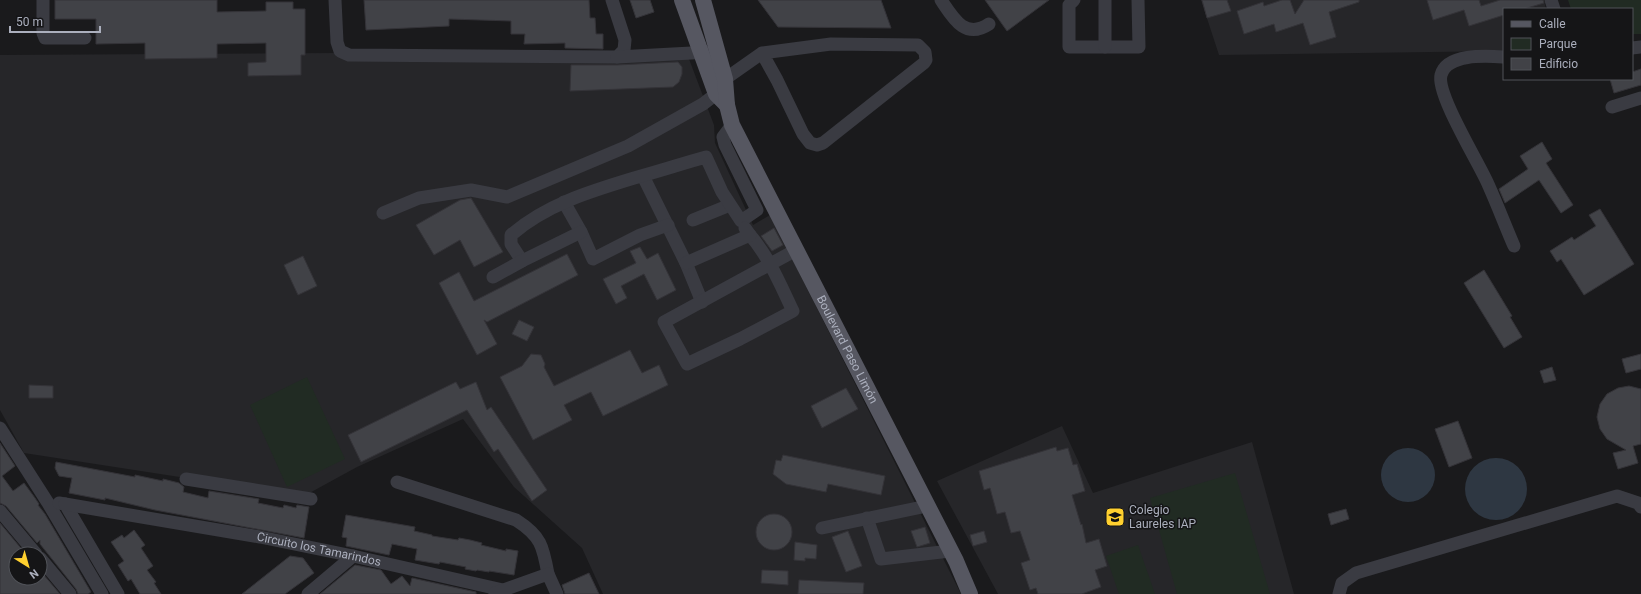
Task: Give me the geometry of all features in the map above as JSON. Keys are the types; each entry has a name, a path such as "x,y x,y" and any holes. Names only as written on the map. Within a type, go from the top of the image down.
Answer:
{"main road":[{"name":"Boulevard Paso Limón","path":"682,0 708,52 725,80 721,100"},
{"name":"Boulevard Paso Limón","path":"703,0 708,52 721,100 732,125 950,551 970,594"}],"street":[{"path":"43,0 43,33 45,38 85,38"},
{"path":"335,0 337,42 340,51 350,55 617,57 708,52"},
{"path":"612,0 625,40 624,50 617,57"},
{"path":"941,0 955,21 969,29 980,30 989,24"},
{"path":"1074,0 1069,5 1069,47 1139,47 1138,0"},
{"path":"1105,0 1105,47"},
{"path":"725,80 762,53 831,44 918,45 925,52 926,60 924,64 823,143 817,145 810,143 803,134 762,53"},
{"path":"1503,57 1479,56 1458,60 1447,67 1441,75 1440,86 1451,111 1488,183 1514,246"},
{"path":"1612,107 1641,98"},
{"path":"383,213 419,198 471,190 507,197 628,146 702,104 721,100"},
{"path":"732,125 723,137 725,145 757,210 741,221"},
{"path":"522,261 511,244 511,235 525,224 564,202 592,191 706,157 730,205 750,235 762,248 771,264 793,311 740,339 687,364 664,322 702,302 771,264 796,250"},
{"path":"643,176 686,263 702,302"},
{"path":"564,202 581,232 593,259 640,235 668,225"},
{"path":"693,220 730,205"},
{"path":"494,278 522,261 581,232"},
{"path":"686,263 750,235"},
{"path":"0,428 48,503 102,594"},
{"path":"186,478 311,499"},
{"path":"397,482 516,520 532,530 543,550 548,574 557,594"},
{"path":"1339,594 1342,583 1356,573 1617,496 1638,503 1641,507"},
{"name":"Circuito los Tamarindos","path":"48,503 65,504 260,537 353,556 497,592 548,574"},
{"path":"65,504 118,594"},
{"path":"822,528 927,506"},
{"path":"0,511 29,546"},
{"path":"867,518 881,559 950,551"},
{"path":"308,594 353,556"},
{"path":"48,568 70,594"}],"shaded area":[{"path":"1201,0 1544,0 1546,8 1503,8 1503,51 1219,55"},
{"path":"686,51 714,125 715,143 753,225 770,215 961,594 603,594 582,548 514,487 463,419 357,467 304,496 24,453 0,410 0,55"},
{"name":"Colegio Laureles IAP","path":"1062,426 1093,493 1252,442 1294,594 998,594 937,481"}],"green space":[{"path":"1568,0 1641,0 1641,34 1633,34 1633,8 1571,8"},
{"path":"307,377 345,459 287,487 250,405"},
{"path":"1235,473 1270,594 1177,594 1150,498"},
{"path":"1138,545 1155,594 1119,594 1106,556"}],"water":[{"path":"1408,448 1418,450 1427,456 1433,465 1435,475 1433,485 1427,494 1418,500 1408,502 1398,500 1389,494 1383,485 1381,475 1383,465 1389,456 1398,450"},
{"path":"1496,458 1508,461 1518,467 1524,477 1527,489 1524,501 1518,511 1508,517 1496,520 1484,517 1474,511 1468,501 1465,489 1468,477 1474,467 1484,461"}],"building":[{"path":"55,0 217,0 217,12 266,11 266,2 293,2 293,9 305,9 305,55 301,55 301,75 248,76 248,63 266,62 266,43 217,44 217,58 145,59 145,43 96,44 96,19 55,19"},
{"path":"364,0 589,0 590,18 595,18 596,34 603,34 603,49 565,48 565,43 524,44 525,34 511,34 511,21 449,19 449,26 366,30"},
{"path":"630,0 650,0 654,12 636,18"},
{"path":"758,0 881,0 891,28 778,27"},
{"path":"985,0 1049,0 1007,31"},
{"path":"1202,0 1227,0 1231,11 1207,18"},
{"path":"1282,0 1290,0 1295,14 1304,0 1359,0 1359,2 1329,12 1336,37 1310,45 1303,23 1276,32 1274,24 1244,34 1237,11 1263,2 1264,6"},
{"path":"1427,0 1479,0 1481,6 1500,0 1543,0 1544,3 1527,8 1503,8 1503,15 1469,26 1464,10 1433,20"},
{"path":"678,62 682,67 682,74 679,82 673,87 570,91 571,65 617,65"},
{"path":"1641,69 1641,85 1614,93 1610,80 1633,80 1633,72"},
{"path":"1542,142 1552,159 1546,163 1573,205 1561,213 1539,180 1505,203 1499,189 1528,169 1520,156"},
{"path":"471,198 503,252 474,267 460,240 434,255 416,225 460,200"},
{"path":"1600,209 1634,264 1584,295 1561,259 1557,262 1550,251 1572,237 1574,240 1596,226 1589,215"},
{"path":"774,228 783,245 772,251 761,236"},
{"path":"640,247 647,259 658,253 676,290 657,300 644,274 621,286 627,298 616,304 603,279 636,263 630,251"},
{"path":"567,254 578,275 487,322 484,320 497,344 477,355 439,283 459,272 474,301"},
{"path":"303,256 317,286 298,295 284,265"},
{"path":"1484,270 1512,316 1510,317 1522,337 1504,348 1464,283"},
{"path":"519,320 534,327 527,341 512,334"},
{"path":"630,350 642,373 659,365 668,385 603,416 591,392 564,405 572,420 533,440 500,377 522,366 531,354 541,355 545,364 544,367 554,386"},
{"path":"1641,354 1641,369 1626,373 1622,359"},
{"path":"1552,367 1556,380 1544,383 1540,371"},
{"path":"456,382 460,389 476,382 487,410 491,407 547,490 532,501 498,449 494,452 467,410 361,462 348,435"},
{"path":"29,385 53,386 53,398 29,398"},
{"path":"1629,386 1641,389 1641,444 1633,446 1638,463 1618,469 1613,453 1626,450 1607,439 1600,429 1597,417 1600,404 1607,394 1618,388"},
{"path":"846,388 858,409 822,428 811,406"},
{"path":"1458,421 1472,458 1449,467 1435,429"},
{"path":"0,443 15,466 2,476 13,491 24,483 39,504 38,505 45,514 91,592 88,594 78,594 76,589 48,554 48,546 42,546 40,540 37,543 6,506 0,503"},
{"path":"1056,447 1057,451 1068,448 1073,465 1077,464 1085,491 1072,495 1081,525 1082,524 1086,543 1099,539 1107,566 1095,570 1101,587 1082,594 1038,594 1036,588 1030,590 1021,563 1030,560 1020,531 1011,533 1005,512 997,514 990,488 984,490 979,471"},
{"path":"783,455 885,476 881,495 828,484 826,492 786,484 773,474 776,460 781,461"},
{"path":"56,462 135,477 135,475 163,481 163,479 179,483 184,487 183,492 208,498 209,491 259,499 258,503 283,508 284,505 296,508 297,505 309,507 304,538 155,510 105,498 105,500 69,493 72,478 59,476 55,468"},
{"path":"1346,509 1349,519 1331,525 1328,514"},
{"path":"774,514 787,519 792,532 787,545 774,550 761,545 756,532 761,519"},
{"path":"346,515 415,527 414,531 432,536 458,540 459,538 482,543 481,545 506,551 506,549 518,551 514,575 489,571 476,571 465,569 466,567 440,562 439,564 415,560 417,549 392,544 389,555 346,546 347,538 342,537"},
{"path":"0,523 19,546 8,546 8,586 48,586 48,580 60,594 0,594"},
{"path":"925,527 930,543 917,547 911,531"},
{"path":"134,530 145,545 141,548 153,566 147,570 156,582 154,583 161,594 140,594 131,579 128,581 118,565 124,561 111,542 122,535 124,538"},
{"path":"848,531 862,566 846,572 832,537"},
{"path":"984,531 987,542 973,546 970,535"},
{"path":"795,542 817,545 816,559 805,558 805,561 794,560"},
{"path":"290,556 303,558 314,573 285,594 242,594"},
{"path":"355,565 381,570 391,584 402,576 410,586 412,578 476,592 476,594 320,594"},
{"path":"762,570 788,571 788,585 761,583"},
{"path":"589,573 599,594 565,594 562,585"},
{"path":"799,580 864,583 863,594 798,594"}],"place":[{"name":"Colegio Laureles IAP","path":"1115,517"}]}
